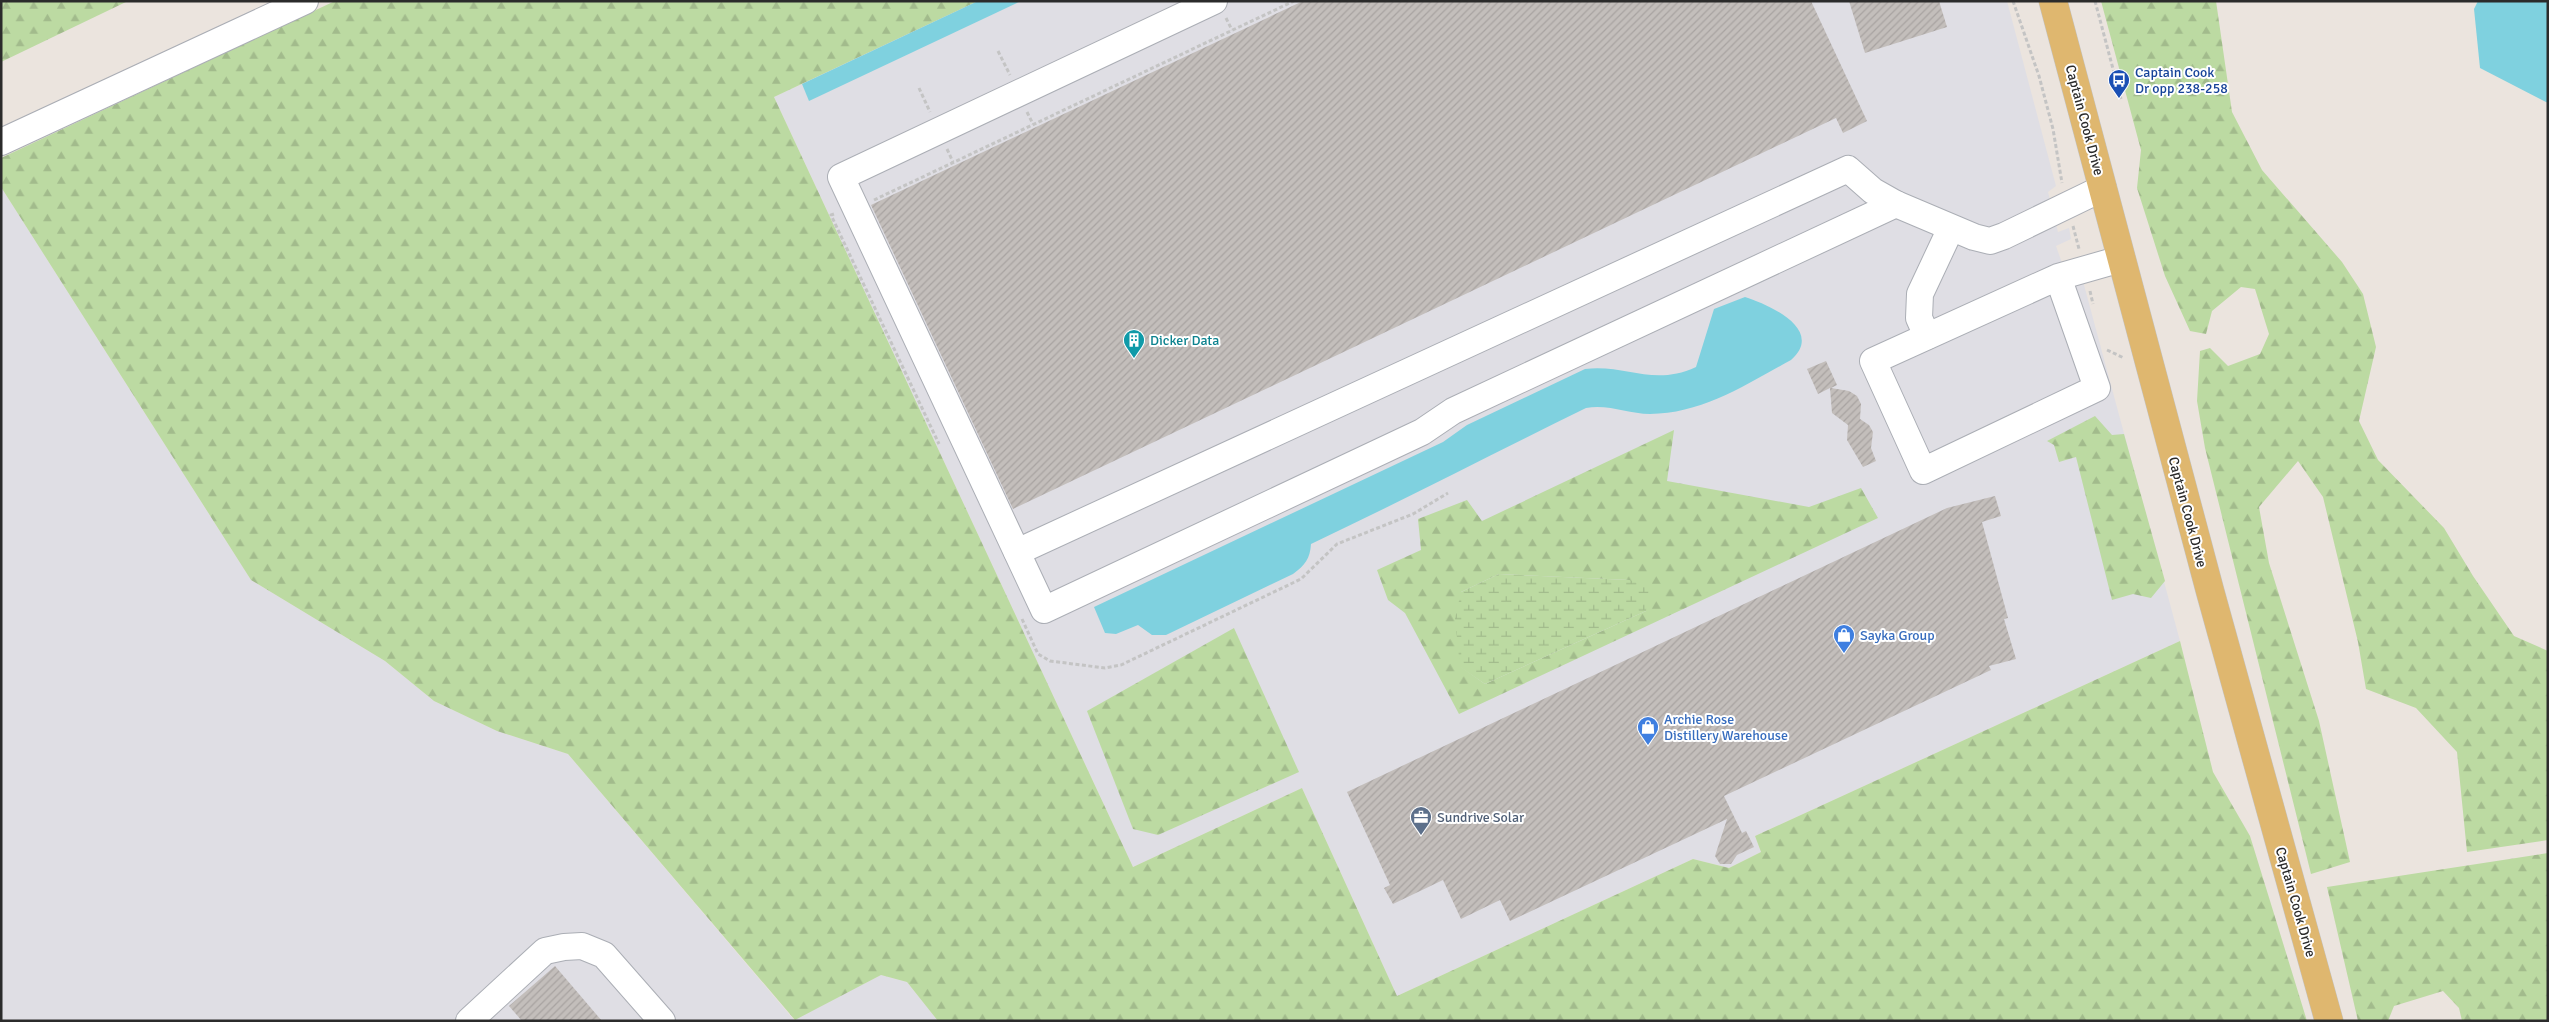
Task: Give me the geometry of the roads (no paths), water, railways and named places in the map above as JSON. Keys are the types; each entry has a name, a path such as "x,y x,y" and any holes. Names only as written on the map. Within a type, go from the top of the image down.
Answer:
{"main road":[{"name":"Captain Cook Drive","path":"2053,1 2210,591 2329,1021"}],"lane":[{"path":"1,142 305,1"},
{"path":"1214,1 841,177 1044,610 1422,432 1453,411 1896,204"},
{"path":"1017,552 1848,170 1873,191 1896,204 1974,238 1990,241 2103,188"},
{"path":"1927,336 1919,318 1920,294 1951,228"},
{"path":"2058,277 2097,388 1923,471 1873,361 2058,277 2121,259"},
{"path":"469,1021 545,951 564,946 582,946 604,955 662,1021"}],"water":[{"path":"978,1 1021,1 809,101 802,84"},
{"path":"2478,1 2548,1 2548,103 2480,68 2474,9"},
{"path":"1745,297 1768,306 1790,320 1798,329 1802,339 1800,349 1791,360 1741,388 1706,403 1669,413 1642,414 1603,407 1586,408 1311,544 1306,561 1293,574 1166,635 1152,635 1138,625 1116,634 1105,633 1094,607 1443,442 1467,425 1585,369 1614,369 1640,374 1666,375 1681,373 1696,367 1714,309"}],"place":[{"name":"Captain Cook Dr opp 238-258","path":"2119,99"},
{"name":"Dicker Data","path":"1134,359"},
{"name":"Sayka Group","path":"1844,654"},
{"name":"Archie Rose Distillery Warehouse","path":"1648,746"},
{"name":"Sundrive Solar","path":"1421,836"}]}
